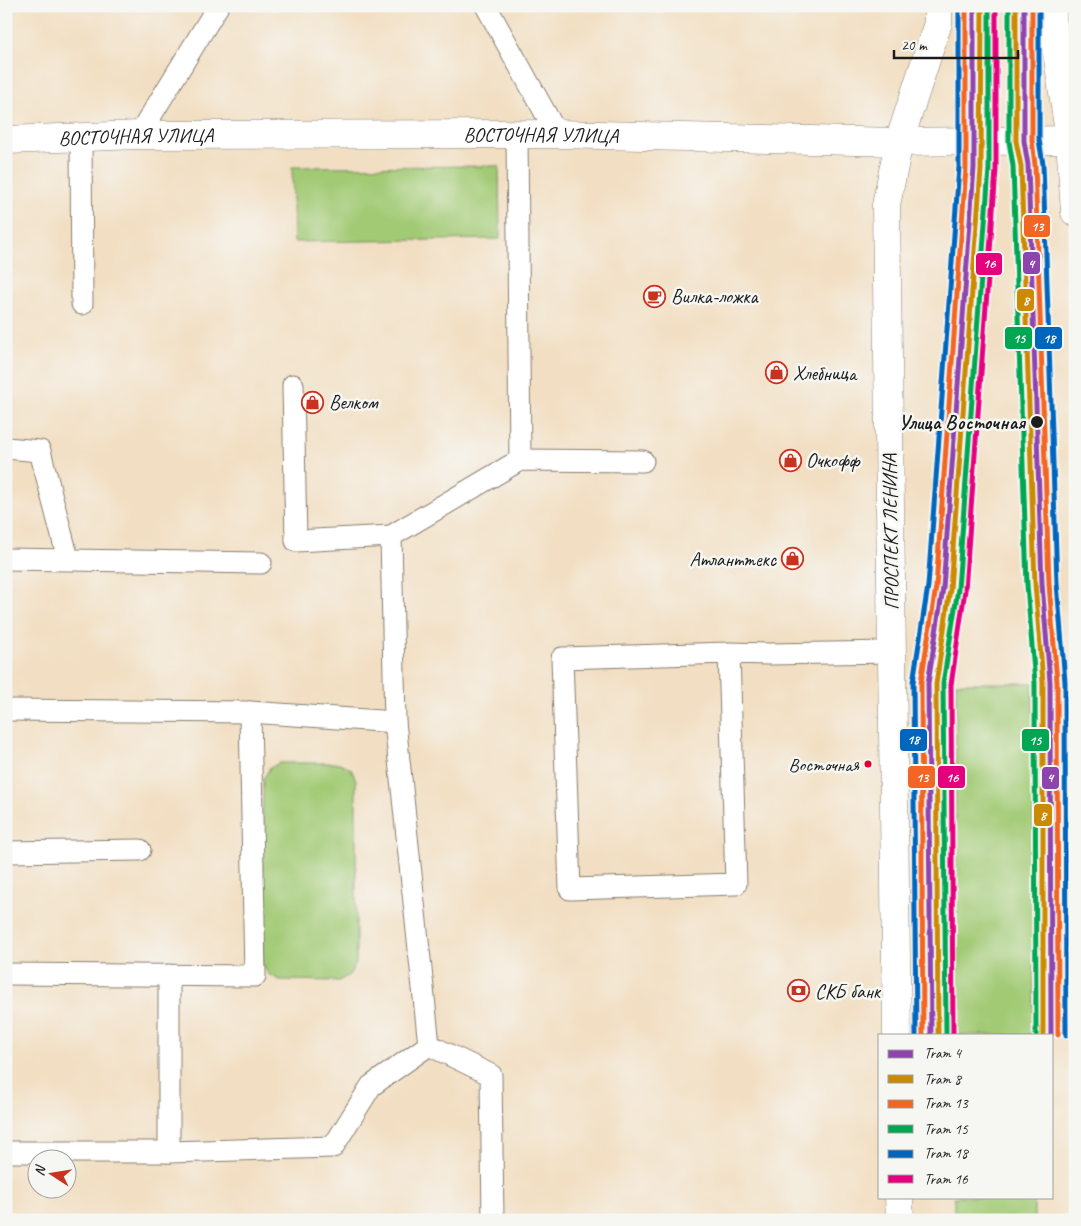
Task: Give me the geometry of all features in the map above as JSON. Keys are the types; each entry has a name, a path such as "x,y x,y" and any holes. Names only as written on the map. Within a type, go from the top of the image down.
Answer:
{"main road":[{"name":"ПРОСПЕКТ ЛЕНИНА","path":"898,1034 886,204 899,142 938,23 938,6"},
{"path":"1052,6 1052,18 1072,140 1075,212"},
{"name":"ВОСТОЧНАЯ УЛИЦА","path":"6,140 139,135 558,134 899,142 1072,140"},
{"path":"900,1198 900,1220"}],"lane":[{"path":"139,135 218,6"},
{"path":"486,6 558,134"},
{"path":"517,134 520,460"},
{"path":"81,137 82,304"},
{"path":"293,385 296,541 391,536 520,460 643,461"},
{"path":"6,448 40,451 68,559"},
{"path":"391,536 395,722 428,1045"},
{"path":"6,559 261,562"},
{"path":"729,653 736,884 570,889 562,658 729,653 891,652"},
{"path":"6,710 250,712 395,722"},
{"path":"6,974 255,976 250,712"},
{"path":"6,852 140,850"},
{"path":"169,975 169,1152"},
{"path":"6,1152 169,1152 333,1147 371,1086 428,1045"},
{"path":"428,1045 491,1075 494,1220"}],"green space":[{"path":"499,166 500,239 294,242 292,167"},
{"path":"956,683 1033,683 1034,1034 954,1034"},
{"path":"279,763 340,763 351,769 356,780 356,964 349,975 339,981 280,980 268,974 262,963 263,779 270,768"},
{"path":"954,1198 1034,1198 1034,1220 954,1220"}],"tram line":[{"name":"18","path":"916,1034 913,682 928,586 959,167 959,6"},
{"name":"13","path":"923,1034 921,682 936,587 966,168 966,6"},
{"name":"4","path":"931,1034 928,683 943,588 974,168 974,6"},
{"name":"8","path":"938,1034 936,684 950,589 981,169 982,6"},
{"name":"15","path":"946,1034 943,684 958,589 989,169 989,6"},
{"name":"16","path":"953,1034 951,685 965,590 996,170 996,6"},
{"name":"15","path":"1009,6 1009,141 1013,166 1027,585 1035,683 1036,1034"},
{"name":"8","path":"1016,6 1016,141 1021,166 1035,584 1043,682 1043,1034"},
{"name":"4","path":"1024,6 1024,141 1028,165 1042,584 1050,682 1051,1034"},
{"name":"13","path":"1032,6 1032,140 1035,165 1049,584 1057,682 1058,1035"},
{"name":"18","path":"1039,6 1039,140 1043,164 1057,583 1065,682 1066,1035"}],"place":[{"name":"Вилка-ложка","path":"655,296"},
{"name":"Хлебница","path":"777,373"},
{"name":"Велком","path":"313,402"},
{"name":"Улица Восточная","path":"1037,422"},
{"name":"Очкофф","path":"790,460"},
{"name":"Атланттекс","path":"792,559"},
{"name":"Восточная","path":"868,764"},
{"name":"СКБ банк","path":"799,991"}]}
